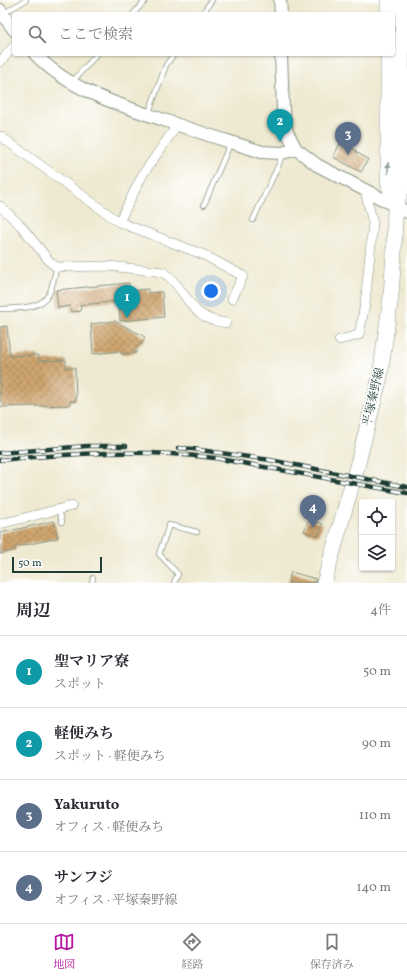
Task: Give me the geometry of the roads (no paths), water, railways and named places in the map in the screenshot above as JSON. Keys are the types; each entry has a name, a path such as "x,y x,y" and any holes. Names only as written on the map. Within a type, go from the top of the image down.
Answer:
{"main road":[{"path":"388,0 388,12"},
{"name":"平塚秦野線","path":"324,583 358,463 380,377 391,296 394,252 401,209 402,189 402,0"},
{"name":"平塚秦野線","path":"388,56 388,182 401,209"}],"street":[{"path":"280,0 280,12"},
{"path":"1,12 12,27"},
{"path":"0,62 12,48"},
{"path":"37,56 42,62 72,82 102,99 262,152 282,153 296,149"},
{"path":"282,56 283,110 287,132 296,149 317,165 364,191 401,209"},
{"path":"119,222 143,174 173,131 175,124"},
{"path":"0,136 119,222 204,255 243,276 232,299"},
{"path":"339,340 360,335 365,304 373,223 364,191"},
{"path":"0,206 21,226 57,267 109,266 162,272 168,276 192,307 198,312 209,320 226,323"},
{"path":"0,524 72,506"}],"lane":[{"path":"1,12 26,0"},
{"path":"135,12 146,0"},
{"path":"203,12 212,0"},
{"path":"72,82 95,56"},
{"path":"148,115 166,65 173,56"},
{"path":"204,204 231,142"},
{"path":"253,220 279,164 282,153"},
{"path":"0,309 35,305 43,300 48,295 57,267"},
{"path":"59,509 62,522"},
{"path":"174,583 178,574 159,554 169,525 198,532"}],"railway":[{"path":"0,453 87,446 126,446"},
{"path":"178,448 270,460 407,487"},
{"path":"0,460 54,455 108,453 188,455 215,458 407,493"}],"place":[{"name":"軽便みち","path":"280,142"},
{"name":"Yakuruto","path":"348,155"},
{"name":"聖マリア寮","path":"127,318"},
{"name":"サンフジ","path":"313,528"}]}
